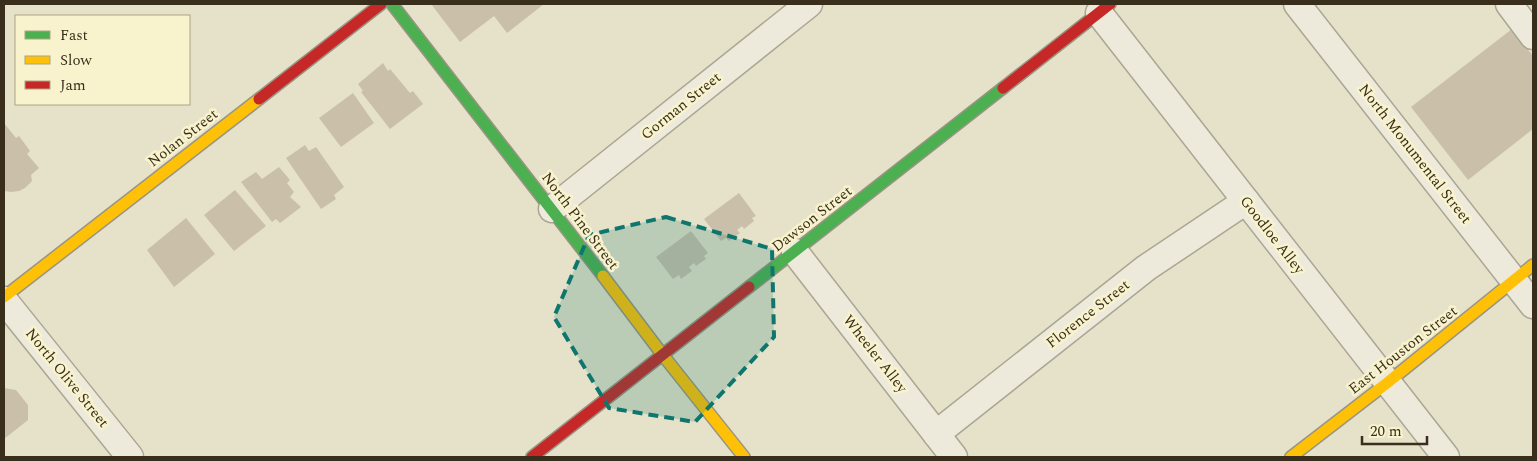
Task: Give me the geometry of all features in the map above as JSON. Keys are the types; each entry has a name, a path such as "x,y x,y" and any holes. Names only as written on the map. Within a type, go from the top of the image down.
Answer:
{"street":[{"name":"Nolan Street","path":"4,298 381,4"},
{"name":"North Pine Street","path":"392,4 662,354 744,457"},
{"name":"Gorman Street","path":"552,209 809,4"},
{"name":"North Monumental Street","path":"1297,4 1524,273 1533,306"},
{"path":"1509,4 1533,36"},
{"name":"Goodloe Alley","path":"1104,8 1246,201 1446,457"},
{"name":"Dawson Street","path":"532,457 1104,8"},
{"name":"Florence Street","path":"936,434 1146,268 1246,201"},
{"name":"Wheeler Alley","path":"795,252 954,457"},
{"name":"East Houston Street","path":"1291,457 1524,273"},
{"name":"North Olive Street","path":"4,298 130,457"}],"highlighted area":[{"path":"666,217 772,249 774,337 695,422 609,408 554,317 589,235"}],"building":[{"path":"431,4 544,4 507,33 494,16 460,42"},
{"path":"1512,29 1533,56 1533,129 1468,180 1411,107"},
{"path":"383,63 388,71 390,69 410,93 413,91 423,104 390,129 361,92 363,91 358,84"},
{"path":"353,93 374,123 341,147 319,118"},
{"path":"4,123 16,138 19,136 30,151 27,154 39,168 31,175 32,181 19,191 4,191"},
{"path":"305,145 309,151 316,147 344,187 334,195 336,199 321,209 286,158"},
{"path":"279,167 290,180 287,183 294,192 290,197 301,207 280,223 276,219 272,222 241,182 256,172 262,179"},
{"path":"235,190 266,226 234,251 204,215"},
{"path":"739,193 756,216 752,218 754,221 744,229 742,226 737,230 740,233 729,241 726,238 721,241 704,219"},
{"path":"186,218 215,254 174,287 147,250"},
{"path":"691,231 708,253 704,256 706,259 696,266 694,263 689,267 692,271 681,279 679,275 673,279 656,257"},
{"path":"4,388 16,390 28,405 28,420 4,439"}],"traffic: fast":[{"path":"392,4 603,276"},
{"path":"749,287 1003,88"}],"traffic: slow":[{"path":"4,297 259,99"},
{"path":"1291,457 1387,383 1533,265"},
{"path":"603,276 744,457"}],"traffic: jam":[{"path":"259,99 381,4"},
{"path":"1003,88 1110,4"},
{"path":"532,457 749,287"}]}
